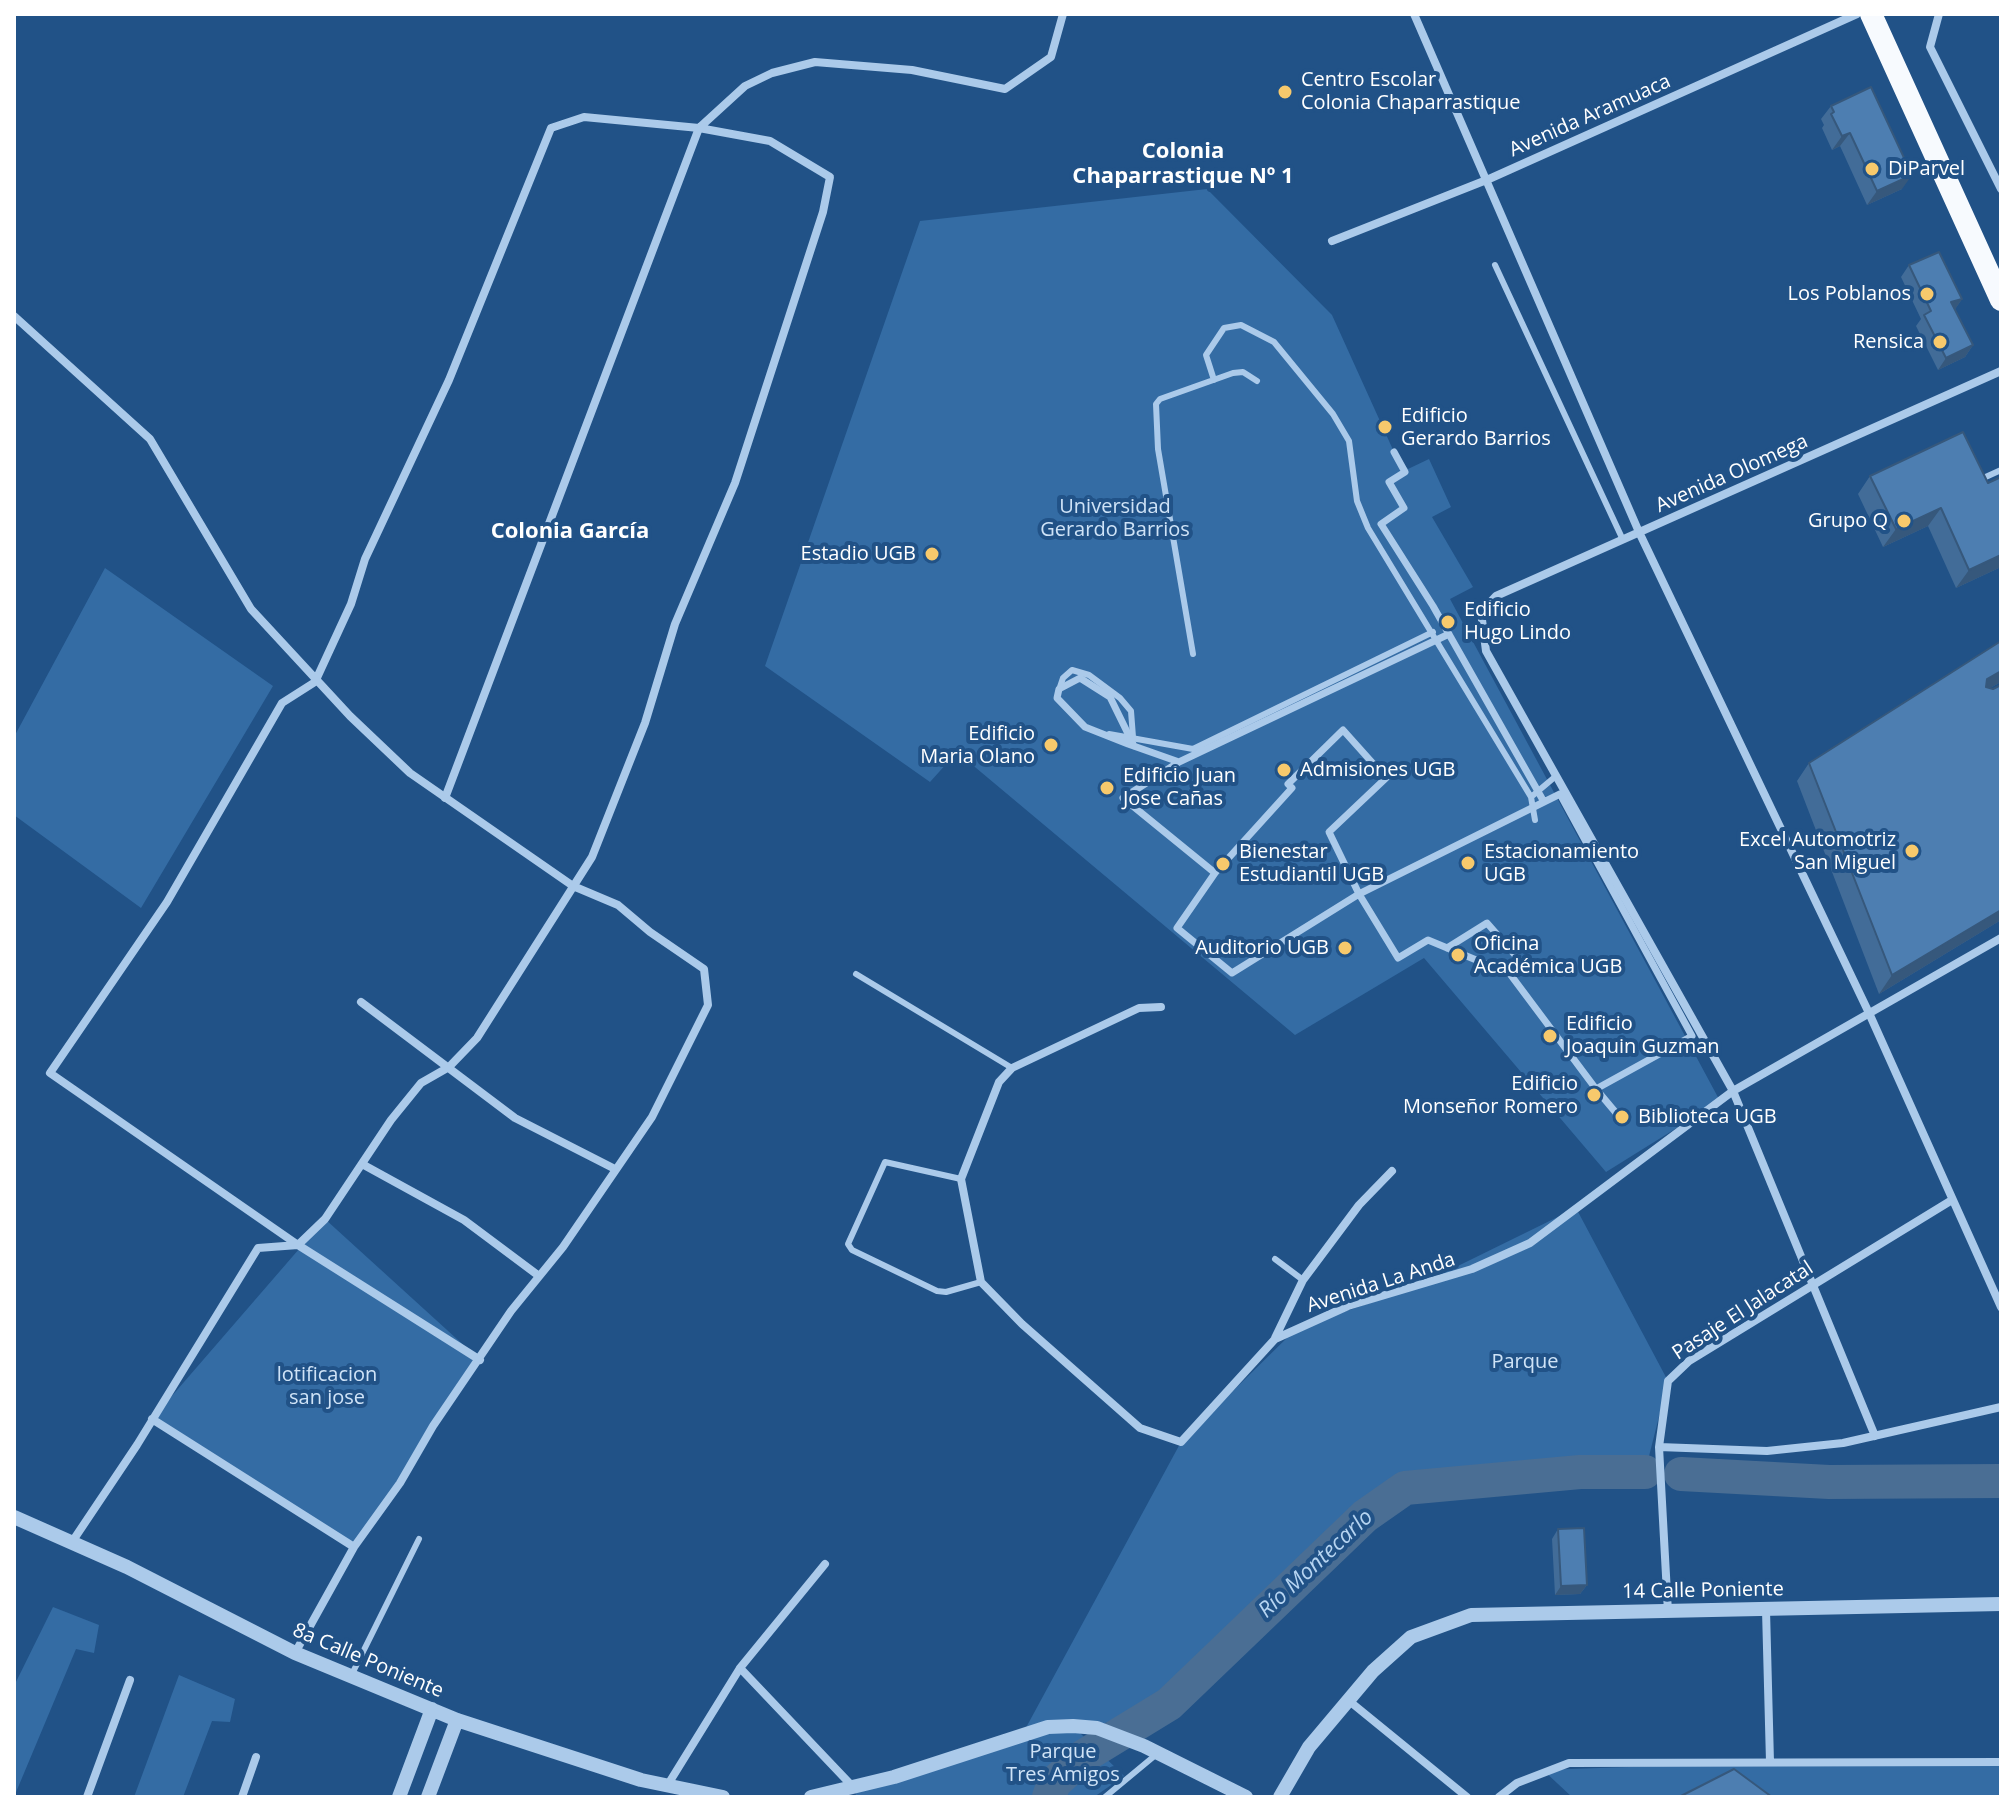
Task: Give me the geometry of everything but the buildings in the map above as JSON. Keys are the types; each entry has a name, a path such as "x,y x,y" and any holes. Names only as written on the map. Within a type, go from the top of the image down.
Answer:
{"highway":[{"path":"1871,14 2001,300"}],"street":[{"path":"445,798 699,128 745,86 772,73 815,62 912,70 1005,89 1051,57 1063,14"},
{"path":"1414,14 1489,179 1639,532 1869,1013 2001,1307"},
{"name":"Avenida Aramuaca","path":"1332,241 1489,179 1857,14"},
{"path":"1939,14 1930,47 2001,189"},
{"path":"72,1542 258,1248 298,1245 325,1219 421,1083 449,1067 477,1038 592,857 645,723 675,624 735,483 823,212 830,177 770,141 699,128 584,117 551,128 449,380 365,559 351,604 315,682 282,703 167,902 50,1073 298,1245 480,1360"},
{"path":"14,316 150,439 251,609 315,682 410,773 573,886 618,905 704,969 708,1005 652,1117 480,1360 354,1547 295,1653"},
{"name":"Avenida Olomega","path":"1556,776 1486,651 1481,612 1496,596 2001,371"},
{"path":"1394,452 1405,472 1389,482 1404,508 1381,524 1449,634 1534,794 1544,802"},
{"path":"1215,873 1123,798 1179,762 1435,636 1449,634"},
{"path":"1132,740 1110,697 1080,678 1059,689 1059,700 1085,727 1132,740 1179,762"},
{"path":"1596,1089 1692,1036 1560,794 1359,894 1232,973 1177,928 1215,873 1292,788 1288,784 1343,730 1386,778 1329,832 1359,894 1398,958 1428,940 1510,974 1596,1089 1622,1120"},
{"path":"1556,776 1733,1091 1875,1436"},
{"path":"1447,948 1487,923 1523,964 1510,974"},
{"name":"Avenida La Anda","path":"981,1282 1022,1324 1140,1428 1181,1442 1275,1339 1348,1306 1472,1269 1530,1243 1733,1091 2001,938"},
{"path":"361,1002 515,1118 615,1169"},
{"path":"981,1282 961,1179 999,1082 1012,1068 1139,1008 1161,1007"},
{"path":"362,1164 464,1220 539,1276"},
{"path":"1275,1339 1303,1280 1359,1205 1392,1171"},
{"name":"Pasaje El Jalacatal","path":"1668,1612 1659,1447 1668,1381 1689,1361 1952,1200"},
{"path":"1659,1447 1767,1451 1875,1436 2001,1407"},
{"path":"152,1419 354,1547"},
{"name":"8a Calle Poniente","path":"14,1517 72,1542 295,1653 457,1720 666,1786 723,1797"},
{"path":"666,1786 740,1668 825,1564"},
{"name":"14 Calle Poniente","path":"1348,1699 1411,1637 1471,1615 2001,1604"},
{"path":"1766,1610 1770,1762"},
{"path":"740,1668 855,1788"},
{"path":"87,1797 130,1680"},
{"path":"1280,1797 1309,1747 1348,1699 1467,1797"},
{"path":"399,1797 432,1709"},
{"path":"428,1797 457,1720"},
{"path":"811,1797 855,1788 1048,1727 1097,1728 1151,1749 1246,1797"},
{"path":"242,1797 256,1757"},
{"path":"1499,1797 1517,1783 1543,1770 1569,1763 2001,1762"}],"lane":[{"path":"1495,265 1623,540"},
{"path":"1214,380 1206,355 1224,328 1241,325 1274,342 1333,414 1349,441 1357,501 1364,519 1534,794 1535,820"},
{"path":"1193,654 1154,412 1160,399 1214,380 1243,372 1257,381"},
{"path":"1974,483 2001,470"},
{"path":"1132,740 1193,749 1304,693 1435,636"},
{"path":"1534,794 1556,776"},
{"path":"856,974 1012,1068"},
{"path":"961,1179 885,1162 848,1244 852,1250 937,1291 946,1292 981,1282"},
{"path":"1275,1259 1303,1280"},
{"path":"351,1676 419,1539"},
{"path":"1105,1797 1151,1749"}],"green space":[{"name":"Universidad Gerardo Barrios","path":"1207,189 1332,315 1394,452 1408,469 1429,459 1451,507 1432,517 1473,587 1450,599 1720,1101 1606,1172 1424,958 1295,1035 957,752 930,782 765,666 920,221"},
{"path":"105,568 273,686 141,908 14,815 14,737"},
{"name":"Parque","path":"1576,1208 1668,1381 1645,1472 1405,1488 1169,1704 1078,1731 1124,1776 1094,1797 856,1797 855,1788 1022,1735 1181,1442 1297,1328 1411,1289"},
{"name":"lotificacion san jose","path":"325,1219 480,1360 354,1547 152,1419"},
{"path":"53,1607 99,1625 94,1653 76,1649 14,1797 14,1686"},
{"path":"179,1675 235,1699 230,1722 212,1721 183,1797 134,1797"},
{"path":"1770,1762 2001,1762 2001,1797 1572,1797 1543,1770"}],"waterway":[{"name":"Río Montecarlo","path":"1049,1797 1054,1783 1084,1756 1169,1704 1365,1516 1405,1488 1580,1472 1645,1472"},
{"name":"Río Montecarlo","path":"1681,1474 1829,1482 2001,1481"}],"place":[{"name":"Centro Escolar Colonia Chaparrastique","path":"1285,92"},
{"name":"DiParvel","path":"1872,169"},
{"name":"Los Poblanos","path":"1927,294"},
{"name":"Rensica","path":"1940,342"},
{"name":"Edificio Gerardo Barrios","path":"1385,427"},
{"name":"Grupo Q","path":"1904,521"},
{"name":"Estadio UGB","path":"932,554"},
{"name":"Edificio Hugo Lindo","path":"1448,622"},
{"name":"Edificio Maria Olano","path":"1051,745"},
{"name":"Admisiones UGB","path":"1284,770"},
{"name":"Edificio Juan Jose Cañas","path":"1107,788"},
{"name":"Excel Automotriz San Miguel","path":"1912,851"},
{"name":"Estacionamiento UGB","path":"1468,863"},
{"name":"Bienestar Estudiantil UGB","path":"1223,864"},
{"name":"Auditorio UGB","path":"1345,948"},
{"name":"Oficina Académica UGB","path":"1458,955"},
{"name":"Edificio Joaquin Guzman","path":"1550,1036"},
{"name":"Edificio Monseñor Romero","path":"1594,1095"},
{"name":"Biblioteca UGB","path":"1622,1117"}],"district":[{"name":"Colonia Chaparrastique Nº 1","path":"1183,164"},
{"name":"Colonia García","path":"570,532"}],"park label":[{"name":"Parque Tres Amigos","path":"1063,1764"}]}
